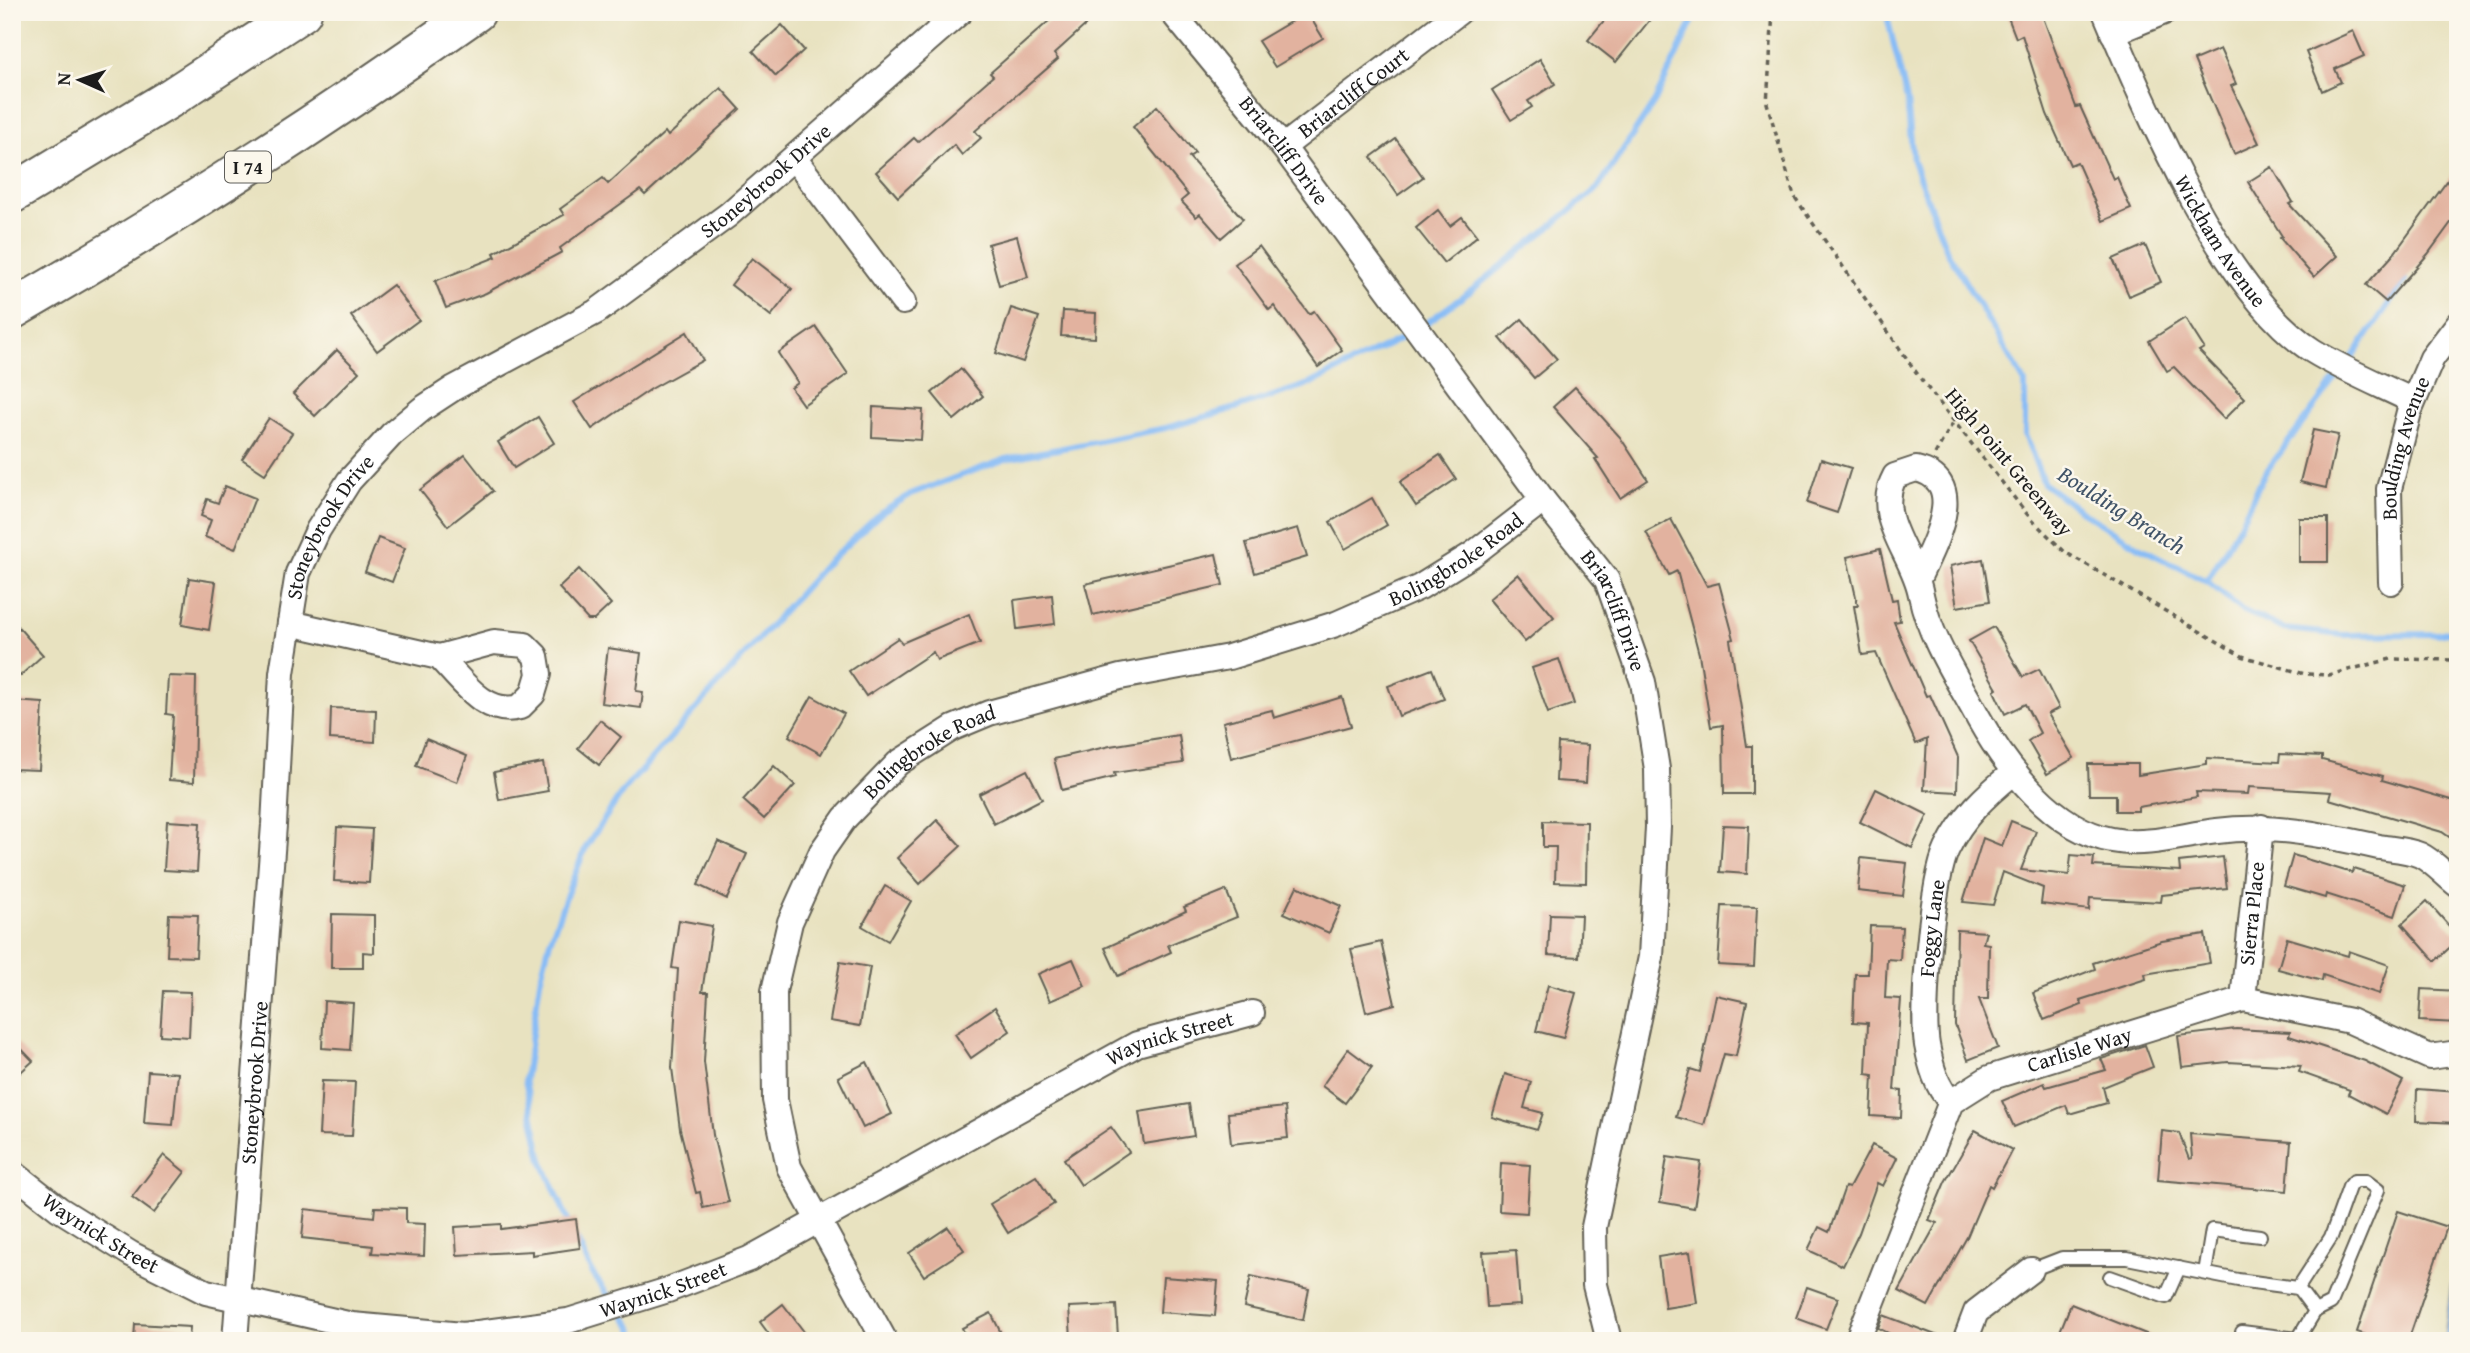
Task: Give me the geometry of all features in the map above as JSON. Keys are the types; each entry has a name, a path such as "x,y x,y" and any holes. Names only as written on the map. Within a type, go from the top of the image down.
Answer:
{"highway":[{"path":"12,194 169,99 302,12"},
{"name":"I 74","path":"12,310 222,184 354,98 477,12"}],"street":[{"name":"Stoneybrook Drive","path":"235,1341 274,825 282,673 298,573 318,530 349,481 392,434 454,388 596,312 729,215 960,12"},
{"name":"Briarcliff Drive","path":"1172,12 1283,147 1543,500 1607,580 1643,682 1657,769 1658,827 1651,957 1594,1227 1595,1285 1609,1341"},
{"name":"Briarcliff Court","path":"1283,147 1460,12"},
{"path":"2109,22 2164,12"},
{"name":"Wickham Avenue","path":"2109,22 2175,164 2213,234 2263,307 2312,350 2413,401"},
{"path":"794,158 903,302"},
{"name":"Boulding Avenue","path":"2391,582 2389,489 2413,401 2432,358 2458,324"},
{"path":"1918,579 1940,530 1945,502 1942,487 1927,471 1903,471 1895,477 1887,501 1889,519 1918,579 1924,608 1934,635 1996,750 2013,773 2064,819 2081,830 2111,840 2150,842 2261,827 2331,836 2420,855 2458,885"},
{"name":"Bolingbroke Road","path":"885,1341 789,1167 775,1100 774,991 790,922 822,851 845,818 874,785 925,744 989,713 1120,677 1229,657 1335,624 1420,587 1473,554 1543,500"},
{"path":"290,623 439,657"},
{"name":"Foggy Lane","path":"1951,1102 1938,1088 1926,1042 1930,942 1936,894 1946,852 1964,818 2013,773"},
{"name":"Sierra Place","path":"2243,999 2261,827"},
{"name":"Carlisle Way","path":"1951,1102 1989,1079 2243,999 2350,1021 2430,1057 2458,1053"},
{"name":"Waynick Street","path":"12,1171 59,1209 131,1254 206,1292 352,1325 463,1335 568,1321 667,1290 749,1259 1136,1044 1252,1013"},
{"path":"1861,1341 1860,1335 1951,1102"},
{"path":"1965,1341 1976,1312 2031,1270"}],"lane":[{"path":"2242,1332 2298,1339 2315,1311 2331,1303 2378,1190 2366,1181 2354,1181 2349,1187 2331,1237 2298,1288"},
{"path":"2205,1273 2212,1230 2260,1236"},
{"path":"2031,1270 2063,1258 2127,1258 2298,1288 2315,1311"},
{"path":"2110,1277 2166,1297 2179,1268"}],"path":[{"name":"High Point Greenway","path":"1773,12 1766,103 1794,196 1915,371 2031,519 2065,552 2242,656 2305,674 2329,675 2391,659 2458,660"},
{"path":"1927,471 1954,421"}],"water":[{"path":"2458,1268 2458,1341 2444,1341 2452,1279"}],"building":[{"path":"1043,12 1100,12 1054,54 1058,59 975,131 981,138 962,155 954,145 898,197 876,172 914,138 918,142 993,76 990,73 1050,20"},
{"path":"1307,12 1323,38 1275,67 1258,41"},
{"path":"1611,12 1656,12 1616,62 1588,40"},
{"path":"2006,12 2041,12 2076,107 2080,106 2113,179 2117,177 2131,209 2103,221 2077,162 2070,165 2047,114 2022,35 2016,38"},
{"path":"782,25 804,50 776,76 753,51"},
{"path":"2353,31 2364,56 2335,69 2341,82 2322,91 2306,52"},
{"path":"2220,49 2236,84 2231,86 2259,143 2234,154 2194,60"},
{"path":"1540,59 1555,84 1528,101 1532,107 1511,120 1492,90"},
{"path":"721,88 740,109 645,195 640,190 560,248 562,252 486,293 446,308 435,281 496,257 494,253 564,215 560,209 603,178 608,184 665,132 668,136"},
{"path":"1157,106 1195,153 1189,157 1243,219 1221,238 1200,214 1196,217 1181,201 1188,195 1133,127"},
{"path":"1396,139 1423,177 1398,195 1371,157"},
{"path":"2458,166 2458,213 2428,254 2386,302 2366,285 2393,255"},
{"path":"2272,167 2293,202 2289,204 2337,256 2314,277 2280,238 2282,236 2248,182"},
{"path":"1438,210 1450,226 1462,217 1477,236 1444,263 1416,228"},
{"path":"1017,236 1028,277 999,285 988,244"},
{"path":"2145,245 2161,282 2129,296 2113,259"},
{"path":"1259,246 1309,314 1314,311 1342,350 1318,367 1274,306 1269,310 1235,264"},
{"path":"752,258 792,289 771,316 731,285"},
{"path":"393,285 419,320 377,351 351,316"},
{"path":"1011,308 1039,317 1023,362 996,353"},
{"path":"1063,311 1096,313 1095,338 1061,336"},
{"path":"2185,318 2204,348 2199,351 2245,398 2224,419 2174,367 2167,371 2149,341"},
{"path":"1522,319 1557,359 1534,378 1500,338"},
{"path":"816,327 848,374 803,405 791,388 798,383 778,353"},
{"path":"687,332 703,360 651,389 592,429 574,402"},
{"path":"337,350 359,372 315,416 293,394"},
{"path":"961,369 983,396 954,420 932,393"},
{"path":"1575,387 1620,437 1648,480 1620,498 1595,459 1598,458 1553,407"},
{"path":"873,407 923,410 921,440 872,437"},
{"path":"538,417 554,443 514,468 498,442"},
{"path":"269,418 292,433 265,474 242,459"},
{"path":"2313,430 2338,435 2326,488 2300,482"},
{"path":"465,455 493,491 448,526 420,490"},
{"path":"1440,455 1456,479 1416,506 1400,482"},
{"path":"1821,459 1851,468 1837,513 1807,503"},
{"path":"225,486 255,498 235,549 205,537 211,520 201,516 207,499 218,503"},
{"path":"1372,498 1387,525 1345,549 1330,522"},
{"path":"2299,518 2328,518 2328,562 2299,562"},
{"path":"1671,519 1707,586 1719,583 1734,639 1730,640 1747,746 1752,746 1752,794 1724,794 1723,725 1711,727 1699,654 1677,571 1669,575 1646,532"},
{"path":"1298,528 1307,557 1255,573 1246,543"},
{"path":"378,538 405,548 392,582 365,572"},
{"path":"1880,549 1892,600 1897,599 1900,621 1894,622 1926,696 1930,695 1958,757 1957,792 1924,790 1927,739 1916,744 1876,653 1862,655 1854,606 1858,606 1847,557"},
{"path":"1216,554 1223,585 1093,615 1085,584"},
{"path":"1983,559 1990,601 1957,607 1950,566"},
{"path":"579,569 611,604 594,620 588,620 559,588"},
{"path":"1518,574 1554,617 1525,642 1489,599"},
{"path":"189,578 216,582 209,630 182,625"},
{"path":"1052,595 1055,624 1017,629 1014,600"},
{"path":"969,614 980,643 937,660 933,652 866,696 849,671 898,638 902,643"},
{"path":"12,620 43,655 20,676 12,667"},
{"path":"1994,627 2023,677 2039,669 2059,708 2048,714 2074,758 2047,774 2028,741 2040,733 2025,704 2005,714 1994,691 1997,689 1969,641"},
{"path":"608,648 641,653 636,691 643,692 641,708 601,703"},
{"path":"1559,659 1574,704 1548,713 1532,668"},
{"path":"1432,669 1444,699 1399,716 1388,686"},
{"path":"168,676 196,677 194,782 169,780 173,715 166,714"},
{"path":"812,696 844,714 821,754 789,736"},
{"path":"1342,697 1351,726 1231,758 1223,722 1272,710 1274,718"},
{"path":"12,701 43,703 39,770 12,769"},
{"path":"331,708 376,710 375,742 330,739"},
{"path":"600,720 621,737 599,765 578,748"},
{"path":"1179,735 1183,763 1114,773 1115,777 1062,790 1054,759 1110,746"},
{"path":"426,739 467,756 457,782 416,766"},
{"path":"1558,743 1588,745 1586,783 1556,781"},
{"path":"2280,754 2322,756 2322,760 2383,776 2382,780 2458,802 2458,843 2442,832 2329,799 2331,792 2249,787 2248,794 2196,792 2197,797 2138,807 2138,811 2116,811 2116,795 2089,795 2088,764 2138,764 2138,775 2207,764 2207,758 2279,762"},
{"path":"543,763 548,791 499,800 494,772"},
{"path":"774,766 795,785 764,819 743,800"},
{"path":"1027,770 1042,799 994,824 979,794"},
{"path":"1876,789 1928,815 1912,848 1860,822"},
{"path":"937,820 961,846 920,884 897,858"},
{"path":"167,821 200,823 197,872 164,870"},
{"path":"1543,821 1587,822 1586,883 1555,882 1556,847 1543,847"},
{"path":"2011,821 2036,831 2021,870 2069,875 2071,855 2094,857 2093,866 2180,871 2179,862 2223,857 2227,888 2162,895 2161,902 2090,898 2089,910 2041,904 2043,888 2003,872 1993,905 1963,902 1983,838 2002,846"},
{"path":"1723,825 1749,826 1747,874 1720,872"},
{"path":"337,827 372,829 369,883 334,881"},
{"path":"718,841 747,854 727,899 698,885"},
{"path":"2293,855 2352,873 2354,869 2405,885 2395,916 2326,894 2325,898 2284,886"},
{"path":"1861,858 1907,863 1903,896 1858,891"},
{"path":"885,886 911,901 888,941 862,926"},
{"path":"1297,886 1341,906 1329,933 1284,913"},
{"path":"1226,890 1237,917 1168,945 1171,952 1118,976 1105,948 1186,911 1184,907"},
{"path":"2427,901 2458,936 2458,940 2435,961 2402,924"},
{"path":"1722,906 1757,907 1754,967 1718,965"},
{"path":"169,914 198,915 196,957 167,956"},
{"path":"332,914 374,915 374,953 363,952 363,968 331,968"},
{"path":"1550,914 1581,915 1579,957 1548,955"},
{"path":"679,920 712,926 702,992 708,992 704,1062 713,1135 729,1202 703,1208 700,1192 696,1193 680,1129 672,1068 678,969 672,968"},
{"path":"1870,926 1902,927 1900,960 1887,959 1885,998 1901,999 1894,1090 1902,1091 1901,1118 1871,1116 1873,1075 1866,1074 1868,1023 1853,1022 1855,974 1868,974"},
{"path":"1957,930 1986,932 1983,943 1989,944 1988,999 1979,999 1998,1048 1968,1060 1955,1025"},
{"path":"2205,934 2210,963 2145,974 2146,979 2080,1000 2082,1005 2044,1020 2033,993 2095,969 2093,963 2162,941"},
{"path":"2287,938 2348,956 2349,951 2389,965 2379,994 2323,975 2322,981 2278,969"},
{"path":"1381,942 1395,1004 1366,1012 1351,949"},
{"path":"1073,959 1085,986 1050,1001 1038,974"},
{"path":"840,962 870,967 860,1026 830,1021"},
{"path":"1548,985 1576,993 1563,1038 1536,1031"},
{"path":"2421,989 2458,991 2458,1023 2419,1021"},
{"path":"163,991 191,992 189,1037 160,1035"},
{"path":"1716,995 1747,1002 1736,1056 1724,1054 1704,1125 1676,1117 1690,1069 1700,1072"},
{"path":"324,1001 353,1003 350,1050 322,1048"},
{"path":"995,1007 1010,1031 971,1058 955,1034"},
{"path":"2236,1029 2290,1032 2289,1036 2365,1061 2403,1081 2386,1114 2348,1094 2350,1090 2299,1072 2301,1066 2228,1062 2182,1067 2178,1036"},
{"path":"12,1039 33,1061 12,1080"},
{"path":"2145,1045 2153,1067 2103,1087 2107,1103 2069,1114 2066,1105 2014,1127 2002,1101 2044,1083 2046,1087 2106,1070 2101,1059"},
{"path":"1348,1049 1372,1067 1345,1103 1322,1086"},
{"path":"867,1062 892,1114 863,1128 838,1077"},
{"path":"148,1071 178,1073 173,1125 144,1123"},
{"path":"1505,1074 1531,1082 1524,1108 1543,1113 1537,1130 1492,1117"},
{"path":"322,1081 355,1082 352,1136 319,1135"},
{"path":"2417,1089 2458,1092 2457,1123 2416,1121"},
{"path":"1189,1104 1194,1136 1144,1144 1139,1112"},
{"path":"1285,1107 1288,1138 1231,1144 1228,1113"},
{"path":"1111,1127 1129,1152 1081,1185 1064,1159"},
{"path":"1975,1130 2012,1150 1992,1187 1989,1185 1967,1237 1928,1306 1899,1291 1937,1223 1929,1220 1945,1182"},
{"path":"2162,1131 2179,1133 2189,1159 2192,1158 2190,1134 2291,1142 2287,1191 2158,1180"},
{"path":"1872,1145 1897,1158 1883,1186 1877,1183 1859,1233 1843,1266 1808,1250 1819,1227 1829,1232 1845,1187 1849,1188"},
{"path":"164,1155 185,1172 154,1213 132,1197"},
{"path":"1667,1157 1701,1162 1694,1208 1660,1202"},
{"path":"1501,1163 1530,1165 1527,1213 1499,1211"},
{"path":"1036,1176 1054,1204 1008,1233 990,1204"},
{"path":"375,1207 406,1208 406,1223 425,1224 424,1256 372,1253 373,1246 302,1238 305,1209 374,1217"},
{"path":"2398,1211 2447,1227 2408,1341 2383,1341 2357,1332"},
{"path":"576,1219 580,1248 532,1255 532,1251 457,1255 455,1227 501,1224 501,1229"},
{"path":"948,1227 964,1250 924,1276 909,1253"},
{"path":"1516,1250 1520,1305 1487,1307 1483,1252"},
{"path":"1690,1252 1697,1303 1665,1308 1658,1257"},
{"path":"1251,1276 1309,1289 1303,1320 1244,1307"},
{"path":"1163,1277 1218,1281 1215,1316 1160,1312"},
{"path":"1807,1287 1838,1298 1826,1329 1796,1318"},
{"path":"783,1304 811,1341 774,1341 760,1322"},
{"path":"2071,1304 2161,1340 2161,1341 2056,1341"},
{"path":"1116,1305 1118,1337 1071,1339 1069,1307"},
{"path":"991,1313 1005,1341 968,1341 962,1328"},
{"path":"1883,1315 1946,1341 1904,1341 1878,1328"},
{"path":"135,1324 190,1327 189,1341 134,1341"}],"waterway":[{"path":"1421,327 1472,290 1598,188 1655,101 1697,12"},
{"name":"Boulding Branch","path":"1886,12 1907,100 1913,161 1947,251 2025,383 2025,435 2044,484 2082,512 2141,548 2208,582 2242,610 2284,629 2343,635 2437,634 2458,630"},
{"path":"2348,364 2405,280"},
{"path":"570,1225 542,1160 525,1080 540,981 550,941 568,891 586,847 623,791 822,568 881,513 913,493 1006,459 1166,428 1239,407 1312,383 1412,333"},
{"path":"2207,581 2238,528 2265,473 2341,372"},
{"path":"576,1238 593,1274 612,1301"},
{"path":"621,1312 631,1325 637,1341"}]}
